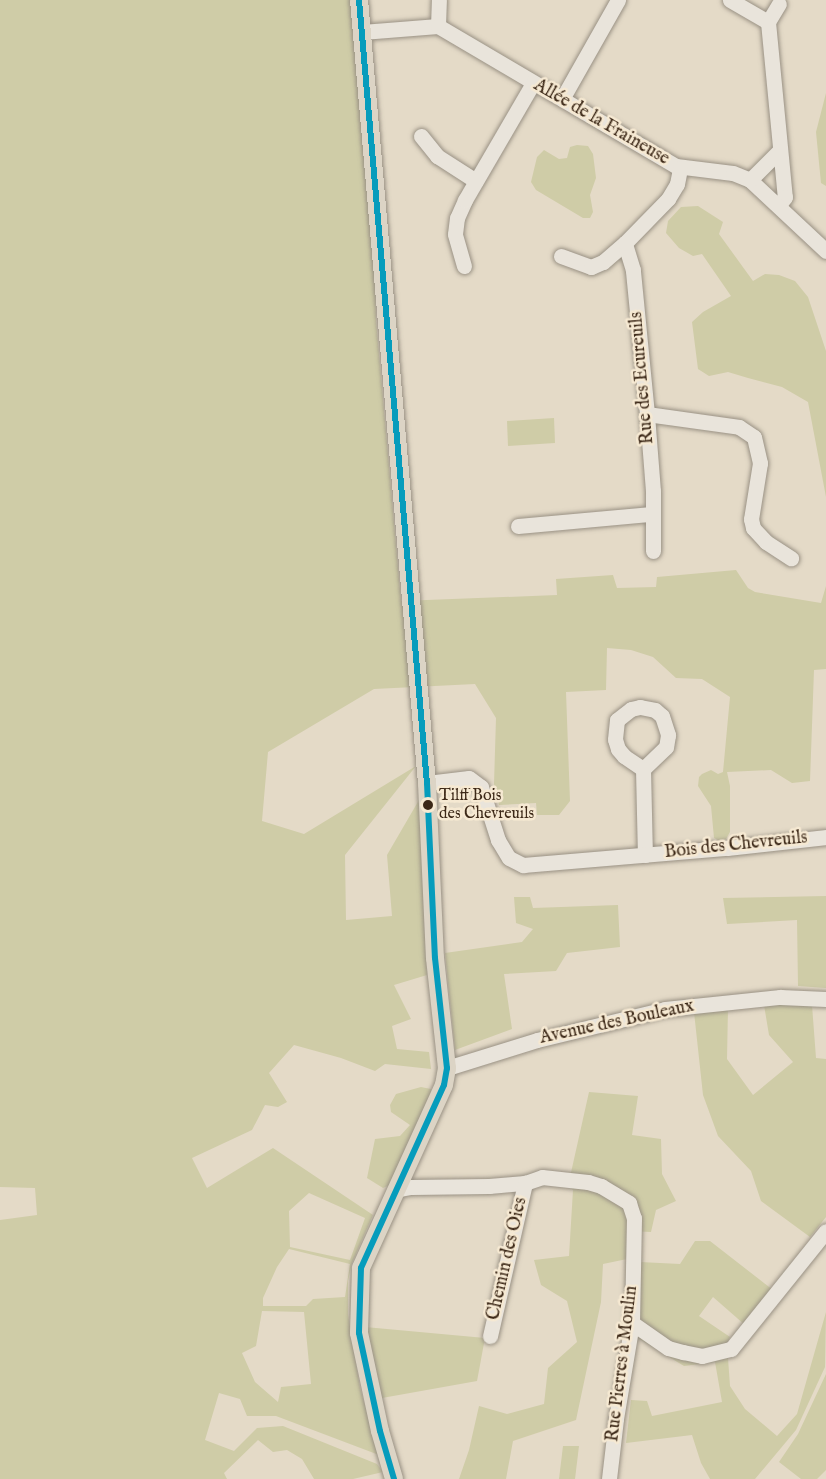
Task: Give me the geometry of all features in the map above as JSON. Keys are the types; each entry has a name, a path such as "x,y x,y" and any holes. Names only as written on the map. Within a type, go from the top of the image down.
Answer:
{"main road":[{"path":"359,0 427,783 435,958 447,1068 444,1085 361,1268 359,1333 391,1471"}],"street":[{"path":"362,32 438,26 439,0"},
{"path":"562,99 618,0"},
{"path":"730,0 768,22"},
{"path":"779,4 768,22 785,197 779,205"},
{"name":"Allée de la Fraineuse","path":"438,26 680,168 733,173 750,180 826,251"},
{"path":"464,266 455,234 457,218 533,82"},
{"path":"420,136 437,156 476,181"},
{"path":"750,180 779,151"},
{"path":"561,256 591,267 603,262 626,243 668,199 680,168"},
{"name":"Rue des Ecureuils","path":"626,243 633,270 647,414 653,491 651,514 653,551"},
{"path":"647,414 739,428 754,437 760,462 751,519 753,528 766,542 791,558"},
{"path":"518,526 651,514"},
{"name":"Bois des Chevreuils","path":"643,769 645,855"},
{"name":"Bois des Chevreuils","path":"427,783 469,778 481,787 498,840 509,858 523,866 826,837"},
{"name":"Avenue des Bouleaux","path":"447,1068 537,1040 665,1009 780,997 826,999"},
{"name":"Rue Pierres à Moulin","path":"395,1190 525,1183 542,1178 588,1182 629,1203 634,1218 632,1323 609,1479"},
{"name":"Chemin des Oies","path":"490,1336 525,1183"},
{"path":"632,1323 668,1348 683,1352 702,1356 731,1349 826,1231"}],"shaded area":[{"path":"0,0 356,0 374,235 376,321 401,601 557,595 556,579 613,575 617,588 656,587 657,577 736,570 748,588 755,592 821,603 826,586 826,669 814,670 810,781 792,783 771,770 727,772 730,786 730,832 726,839 720,841 714,838 711,806 698,786 699,777 711,770 718,774 723,772 730,697 702,679 676,678 653,657 631,650 607,648 606,690 566,692 570,801 559,815 537,815 536,803 499,805 494,784 496,718 475,684 374,689 268,752 262,821 304,834 416,766 345,855 346,920 392,916 387,855 419,800 427,975 394,985 411,1019 392,1026 397,1049 429,1052 431,1069 385,1064 375,1071 341,1058 294,1045 269,1073 287,1102 278,1107 265,1105 252,1130 192,1158 207,1188 273,1148 373,1215 352,1263 348,1281 348,1314 360,1388 379,1455 276,1416 247,1416 240,1399 219,1393 205,1440 234,1451 257,1428 283,1426 377,1464 383,1472 353,1479 314,1479 302,1459 287,1450 273,1452 258,1440 224,1473 227,1479 0,1479 0,1220 37,1215 35,1188 0,1187","holes":["309,1193 365,1218 350,1260 290,1247 289,1211","289,1249 350,1264 345,1297 313,1299 306,1306 263,1306 263,1298 277,1267","262,1311 304,1312 311,1384 281,1387 278,1402 255,1382 242,1353 256,1346"]},
{"path":"826,93 826,186 821,183 816,132"},
{"path":"588,146 593,154 596,178 590,195 593,212 590,218 583,218 536,190 531,182 537,157 544,150 559,159 567,158 570,147"},
{"path":"698,206 723,222 719,234 753,281 765,274 779,275 795,281 808,297 826,351 826,497 808,402 782,387 728,372 709,376 698,369 692,322 703,312 731,296 702,254 693,256 679,248 666,233 668,221 681,207"},
{"path":"554,418 555,443 508,446 507,421"},
{"path":"826,896 826,988 798,986 797,920 727,924 723,898"},
{"path":"514,897 530,897 533,908 618,905 620,947 567,953 556,971 504,974 512,1029 455,1050 445,953 522,942 533,929 516,923"},
{"path":"764,1005 812,1005 816,1058 826,1059 826,1217 810,1237 761,1201 751,1171 718,1136 703,1095 694,1012 728,1008 727,1059 753,1095 793,1062 769,1035"},
{"path":"421,1087 431,1089 431,1098 390,1185 383,1188 367,1178 375,1139 400,1136 410,1125 391,1112 390,1105 396,1094"},
{"path":"589,1092 638,1096 632,1135 661,1139 662,1174 676,1201 656,1210 651,1232 628,1231 627,1259 603,1264 601,1302 576,1420 513,1441 506,1479 459,1479 469,1450 479,1406 507,1414 544,1404 548,1368 577,1342 567,1301 541,1285 534,1260 569,1256 573,1190 568,1186"},
{"path":"695,1241 710,1241 773,1290 745,1325 713,1297 699,1316 730,1337 727,1344 730,1386 745,1409 777,1436 797,1414 826,1312 825,1367 796,1430 755,1479 710,1479 701,1463 692,1435 626,1443 631,1400 647,1401 652,1416 722,1402 715,1362 684,1366 636,1337 640,1262 680,1264"},
{"path":"365,1327 485,1338 477,1381 382,1398"},
{"path":"826,1374 826,1470 817,1479 801,1479 779,1462 798,1434"},
{"path":"563,1446 579,1446 575,1479 559,1479"}],"transit line":[{"path":"359,0 427,783 435,958 447,1068 444,1085 361,1268 359,1333 380,1431 394,1479"}],"place":[{"name":"Tilff Bois des Chevreuils","path":"428,805"}]}
